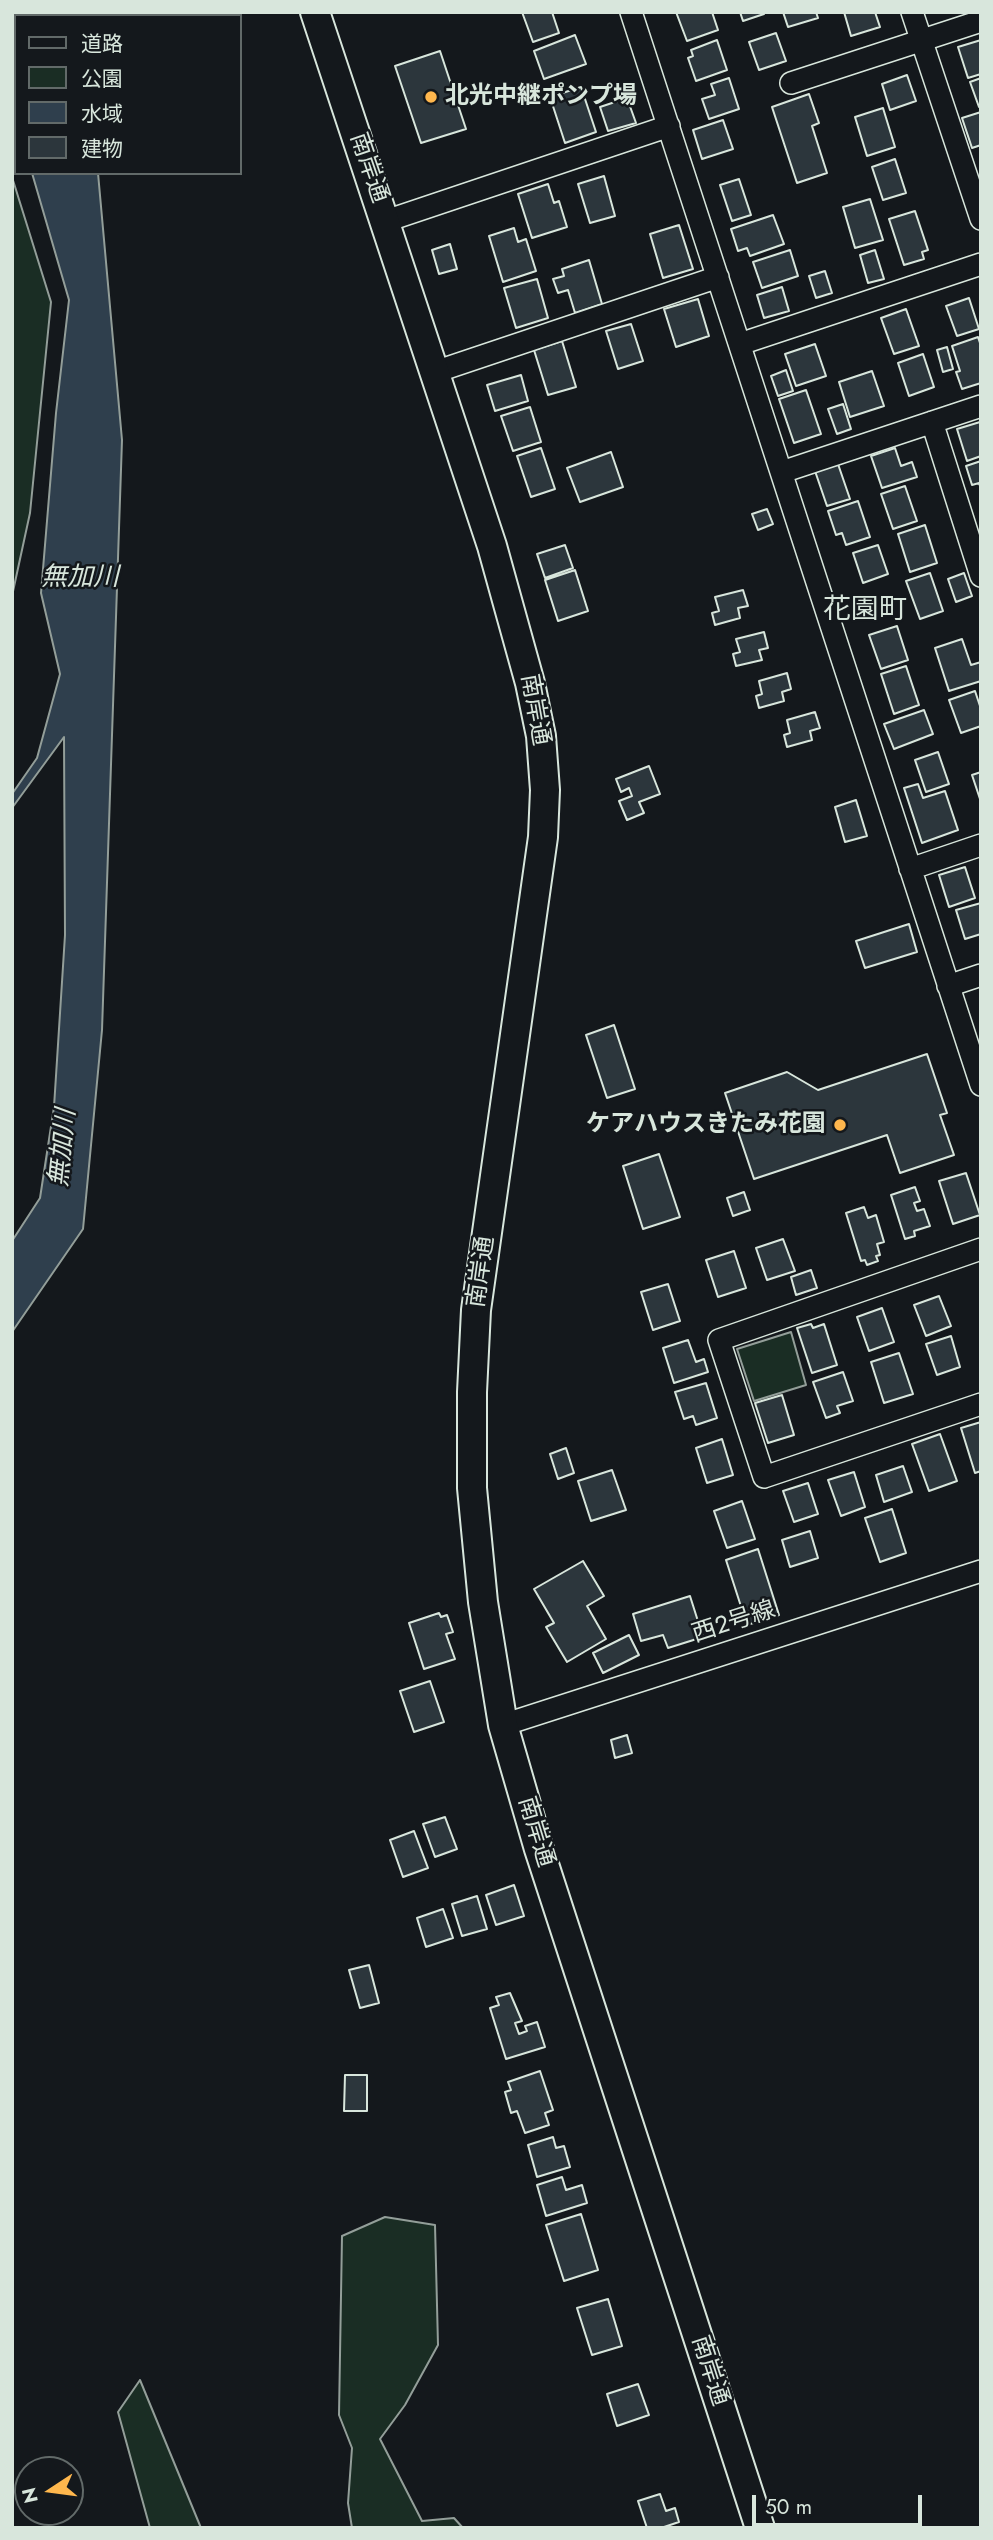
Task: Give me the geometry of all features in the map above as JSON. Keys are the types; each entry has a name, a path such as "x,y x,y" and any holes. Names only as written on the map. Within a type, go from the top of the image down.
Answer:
{"main road":[{"name":"南岸通","path":"315,12 386,221 516,628 541,736 545,790 541,850 476,1310 472,1392 472,1488 482,1590 503,1725 539,1849 760,2528"}],"street":[{"path":"631,12 981,1085"},
{"path":"912,12 981,219"},
{"path":"791,83 981,20"},
{"path":"386,221 669,125"},
{"path":"740,344 981,264"},
{"path":"435,372 718,277"},
{"path":"782,472 981,406"},
{"path":"932,422 981,576"},
{"path":"910,869 981,845"},
{"path":"948,986 981,975"},
{"path":"981,1249 719,1340 764,1477 981,1404"},
{"name":"西2号線","path":"503,1725 981,1571"}],"green space":[{"path":"12,177 51,302 30,513 12,596"},
{"path":"791,1332 806,1385 754,1401 737,1349"},
{"path":"385,2217 435,2225 438,2345 405,2405 380,2439 422,2521 454,2518 463,2528 352,2528 348,2503 352,2448 339,2415 342,2236"},
{"path":"140,2380 201,2528 150,2528 118,2412"}],"water":[{"name":"無加川","path":"33,175 98,175 122,440 102,1030 83,1229 12,1332 12,1241 40,1198 54,1107 65,935 64,737 12,808 12,794 37,758 60,674 41,593 56,413 69,300"}],"building":[{"path":"522,12 552,12 559,33 533,42"},
{"path":"676,12 712,12 718,30 687,41"},
{"path":"740,12 763,12 764,14 743,21"},
{"path":"783,12 816,12 818,18 788,27"},
{"path":"844,12 875,12 880,27 851,36"},
{"path":"776,33 786,61 759,70 749,42"},
{"path":"575,35 586,64 544,79 534,51"},
{"path":"717,40 727,70 696,81 688,58 693,56 691,50"},
{"path":"981,40 981,74 968,78 958,47"},
{"name":"北光中継ポンプ場","path":"440,51 466,129 421,143 395,66"},
{"path":"907,75 916,101 890,110 882,84"},
{"path":"729,78 739,109 709,119 702,99 715,95 711,84"},
{"path":"981,78 981,107 979,107 970,82"},
{"path":"581,87 596,132 565,143 550,97"},
{"path":"809,94 819,123 812,126 827,173 797,183 772,107"},
{"path":"627,98 636,123 608,131 600,107"},
{"path":"883,108 895,147 867,156 855,117"},
{"path":"981,112 981,145 972,148 962,118"},
{"path":"723,120 733,149 702,159 693,130"},
{"path":"895,159 906,193 883,200 872,167"},
{"path":"604,176 615,216 590,223 578,184"},
{"path":"739,179 751,215 732,221 720,185"},
{"path":"548,184 554,203 559,201 567,227 532,238 518,194"},
{"path":"870,199 883,240 855,248 843,207"},
{"path":"915,211 928,250 922,252 924,259 904,265 889,219"},
{"path":"773,215 784,244 750,256 747,248 738,251 731,229"},
{"path":"679,225 693,269 663,278 650,234"},
{"path":"514,228 518,242 526,239 536,271 503,282 489,236"},
{"path":"450,244 457,269 439,274 432,250"},
{"path":"790,250 798,276 762,288 753,262"},
{"path":"875,250 884,279 868,283 860,255"},
{"path":"589,260 602,304 575,313 568,290 558,293 553,279 564,276 562,269"},
{"path":"825,271 832,293 816,298 809,276"},
{"path":"537,279 548,318 516,328 504,288"},
{"path":"782,287 789,311 764,318 757,295"},
{"path":"969,298 979,329 957,336 946,306"},
{"path":"698,299 709,336 676,347 664,309"},
{"path":"906,309 919,346 894,354 881,318"},
{"path":"631,324 643,361 618,369 606,331"},
{"path":"978,337 981,346 981,383 962,389 956,372 960,371 952,346"},
{"path":"562,341 576,387 548,395 534,350"},
{"path":"815,344 826,376 796,386 785,354"},
{"path":"947,347 953,369 943,372 937,350"},
{"path":"923,354 934,387 909,396 898,363"},
{"path":"786,370 793,391 778,396 771,376"},
{"path":"872,371 884,406 850,417 839,382"},
{"path":"521,375 528,401 495,411 487,385"},
{"path":"806,390 821,434 794,443 779,399"},
{"path":"843,404 851,429 837,434 828,409"},
{"path":"530,407 541,442 513,451 501,416"},
{"path":"980,422 981,456 967,461 957,429"},
{"path":"541,448 555,489 531,497 517,456"},
{"path":"895,448 901,466 912,462 917,477 882,488 871,456"},
{"path":"611,452 623,487 580,502 567,468"},
{"path":"981,461 981,489 979,483 972,485 966,466"},
{"path":"838,464 850,499 827,506 815,471"},
{"path":"905,486 917,521 893,529 881,494"},
{"path":"858,501 870,537 846,545 842,533 836,535 828,511"},
{"path":"767,509 773,524 758,530 752,514"},
{"path":"925,525 937,563 910,572 898,534"},
{"path":"565,545 573,568 545,578 537,554"},
{"path":"878,545 888,574 863,583 853,553"},
{"path":"575,570 588,611 558,621 545,580"},
{"path":"930,573 943,611 920,619 906,581"},
{"path":"964,573 972,596 956,602 948,579"},
{"path":"743,590 748,606 738,608 740,618 715,625 712,613 719,611 715,597"},
{"path":"897,626 908,660 881,669 869,635"},
{"path":"764,632 768,648 759,650 762,660 736,666 733,654 740,652 736,639"},
{"path":"962,639 971,665 981,662 981,681 949,691 935,648"},
{"path":"906,666 919,705 894,714 881,674"},
{"path":"787,673 791,689 782,692 784,701 759,708 756,696 762,694 759,681"},
{"path":"975,691 981,709 981,726 961,733 949,700"},
{"path":"924,710 933,734 894,749 884,724"},
{"path":"815,712 820,728 810,731 812,740 787,747 784,735 790,733 787,720"},
{"path":"938,752 949,784 926,792 915,760"},
{"path":"649,766 660,794 639,802 644,813 627,820 619,801 632,796 629,788 621,792 616,779"},
{"path":"981,772 981,802 972,775"},
{"path":"918,784 923,798 945,791 958,830 922,843 904,788"},
{"path":"856,800 867,836 845,842 835,807"},
{"path":"965,867 975,898 949,907 939,875"},
{"path":"981,903 981,934 965,939 956,910"},
{"path":"909,924 917,952 865,968 856,941"},
{"path":"614,1025 635,1089 607,1098 586,1035"},
{"name":"ケアハウスきたみ花園","path":"927,1054 947,1113 940,1115 954,1155 900,1173 887,1135 754,1179 725,1093 787,1072 818,1090"},
{"path":"659,1154 680,1217 643,1229 623,1166"},
{"path":"966,1173 980,1215 953,1224 939,1181"},
{"path":"915,1187 920,1201 914,1203 917,1211 924,1209 930,1226 914,1231 915,1236 905,1239 891,1195"},
{"path":"744,1192 750,1210 733,1216 727,1198"},
{"path":"864,1207 868,1218 876,1215 884,1242 877,1244 880,1255 876,1256 878,1261 867,1265 865,1260 861,1261 846,1213"},
{"path":"783,1239 795,1271 767,1280 756,1248"},
{"path":"734,1251 746,1288 718,1297 706,1260"},
{"path":"811,1270 817,1288 796,1295 791,1277"},
{"path":"668,1284 680,1321 653,1330 641,1292"},
{"path":"939,1296 951,1326 926,1336 914,1305"},
{"path":"882,1308 894,1342 869,1351 857,1317"},
{"path":"811,1324 813,1328 824,1324 837,1365 812,1373 797,1328"},
{"path":"951,1336 960,1367 937,1375 926,1344"},
{"path":"688,1340 696,1362 704,1359 708,1372 674,1383 663,1348"},
{"path":"899,1353 913,1394 884,1403 871,1362"},
{"path":"843,1372 853,1401 837,1406 840,1413 826,1418 813,1382"},
{"path":"706,1383 717,1418 696,1425 693,1416 684,1419 675,1392"},
{"path":"782,1395 794,1435 768,1443 755,1403"},
{"path":"981,1422 981,1471 975,1473 961,1428"},
{"path":"940,1434 957,1481 929,1491 912,1444"},
{"path":"722,1439 733,1475 707,1483 696,1448"},
{"path":"566,1448 574,1473 558,1479 550,1454"},
{"path":"903,1466 912,1492 884,1502 876,1475"},
{"path":"612,1470 626,1510 591,1521 578,1481"},
{"path":"854,1472 865,1507 841,1516 828,1480"},
{"path":"808,1483 818,1514 794,1522 783,1491"},
{"path":"742,1501 755,1539 727,1548 714,1511"},
{"path":"892,1509 906,1553 880,1562 865,1518"},
{"path":"810,1531 818,1558 790,1567 782,1540"},
{"path":"758,1549 779,1615 747,1625 726,1560"},
{"path":"583,1561 604,1596 587,1606 606,1639 567,1662 546,1627 554,1623 534,1589"},
{"path":"690,1596 703,1637 668,1648 663,1635 641,1641 633,1614"},
{"path":"439,1613 441,1617 447,1615 453,1632 446,1634 455,1659 424,1669 409,1623"},
{"path":"629,1635 639,1655 603,1673 593,1653"},
{"path":"430,1681 444,1722 414,1732 400,1691"},
{"path":"627,1735 632,1753 615,1758 611,1740"},
{"path":"445,1817 457,1849 435,1857 423,1824"},
{"path":"414,1831 428,1868 403,1877 390,1840"},
{"path":"514,1885 524,1916 496,1925 486,1895"},
{"path":"477,1896 487,1929 462,1936 452,1904"},
{"path":"443,1909 453,1938 426,1947 417,1918"},
{"path":"369,1965 379,2003 360,2008 349,1970"},
{"path":"510,1993 522,2021 515,2023 519,2034 527,2031 525,2026 537,2022 545,2047 506,2059 490,2008 499,2005 496,1997"},
{"path":"540,2071 553,2110 545,2113 549,2125 525,2133 517,2111 511,2113 505,2092 511,2090 508,2082"},
{"path":"345,2075 367,2075 367,2111 344,2111"},
{"path":"553,2137 556,2148 564,2146 570,2167 537,2177 528,2145"},
{"path":"562,2177 566,2190 582,2185 587,2203 546,2216 537,2185"},
{"path":"581,2214 598,2270 564,2281 546,2225"},
{"path":"608,2299 622,2346 592,2355 577,2308"},
{"path":"638,2384 649,2415 617,2426 607,2394"},
{"path":"660,2494 666,2511 675,2508 679,2522 661,2528 647,2528 638,2501"}],"place":[{"name":"北光中継ポンプ場","path":"431,97"},
{"name":"ケアハウスきたみ花園","path":"840,1125"}],"district":[{"name":"花園町","path":"865,611"}]}
